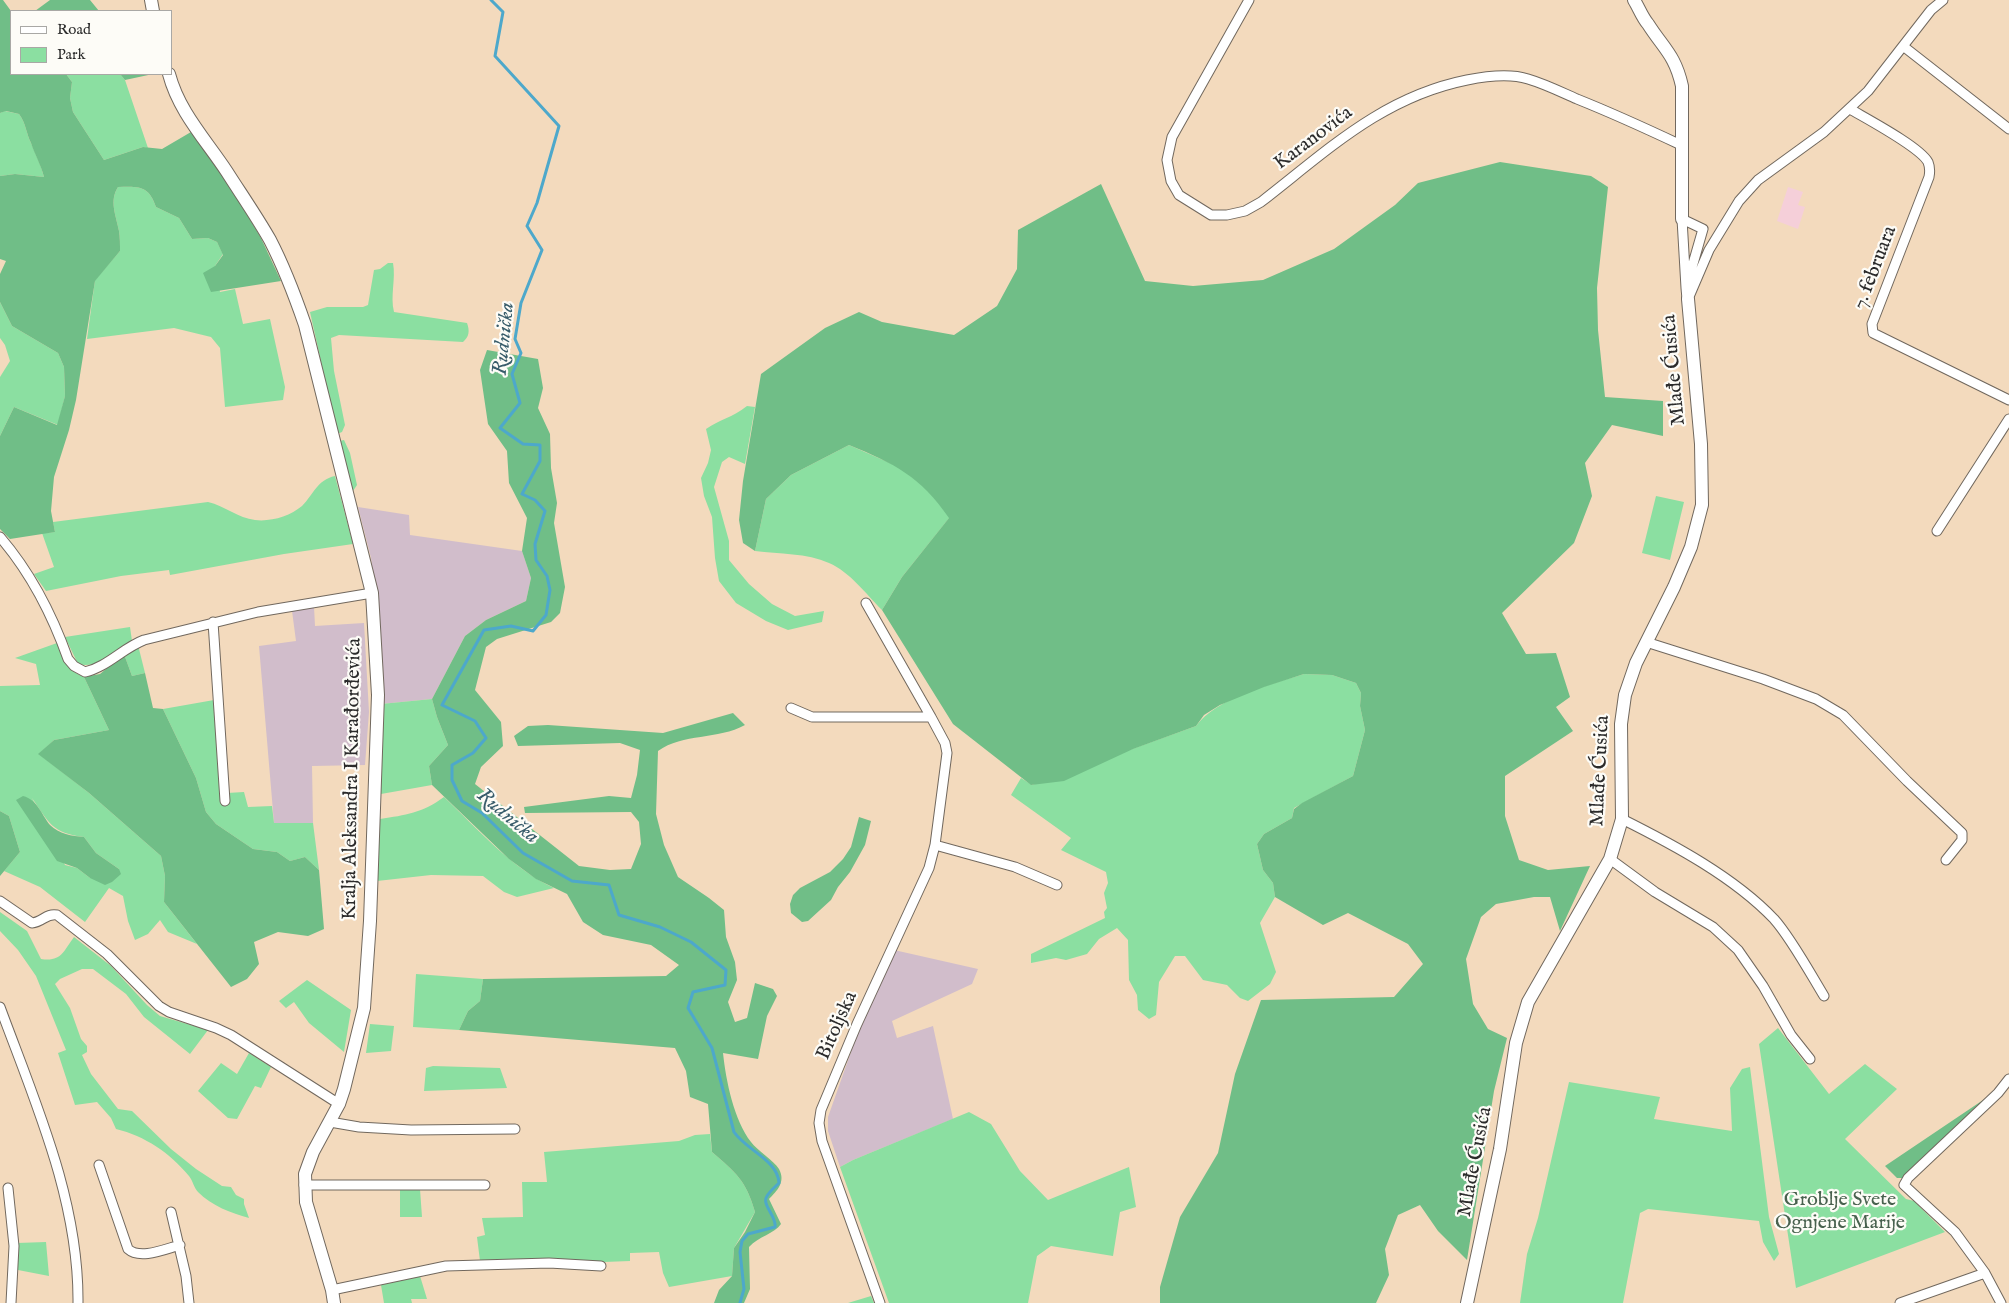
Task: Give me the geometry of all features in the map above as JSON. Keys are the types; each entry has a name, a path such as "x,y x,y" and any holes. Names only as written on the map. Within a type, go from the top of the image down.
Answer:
{"street":[{"name":"Karanovića","path":"1249,0 1172,137 1167,160 1171,181 1179,195 1211,215 1228,215 1245,211 1260,202 1358,126 1380,113 1404,101 1448,84 1477,78 1503,75 1527,78 1681,145"},
{"name":"Mlađe Ćusića","path":"1467,1303 1500,1149 1516,1043 1528,1002 1610,859 1622,819 1621,724 1625,695 1636,663 1691,547 1702,505 1701,444 1682,219 1682,86 1672,56 1647,23 1634,0"},
{"path":"1687,294 1709,250 1739,201 1758,180 1824,132 1850,109 1868,91 1931,10 1943,0"},
{"path":"1903,46 2009,129"},
{"name":"Kralja Aleksandra I Karađorđevića","path":"169,75 175,92 192,123 226,171 270,240 295,296 305,325 372,593 378,695 370,921 364,1008 339,1104 306,1168 304,1185 312,1226 332,1290 334,1303"},
{"name":"7. februara","path":"1850,109 1919,152 1928,162 1930,170 1926,186 1872,324 1873,333 2009,400"},
{"name":"Mlađe Ćusića","path":"1682,219 1703,229 1687,294"},
{"path":"1937,531 2009,419"},
{"path":"0,537 12,551 38,590 68,659 80,671 84,672 97,669 134,644 144,640 258,612 372,593"},
{"name":"Bitoljska","path":"866,603 945,743 946,763 935,845 929,868 857,1024 821,1110 819,1123 822,1141 880,1303"},
{"path":"213,622 225,801"},
{"path":"1646,642 1763,678 1816,699 1843,715 1907,781 1962,833 1962,840 1946,860"},
{"path":"791,708 812,717 931,717"},
{"path":"1622,819 1696,860 1755,902 1775,920 1824,996"},
{"path":"935,845 1015,867 1057,885"},
{"path":"1610,859 1655,892 1712,926 1738,950 1763,986 1791,1035 1810,1060"},
{"path":"0,902 32,923 39,921 47,915 58,915 107,954 164,1009 183,1018 216,1028 231,1035 339,1104"},
{"path":"0,1007 58,1169 75,1243 78,1303"},
{"path":"2002,1303 1985,1273 1955,1232 1904,1185 1908,1178 1998,1093 2009,1079"},
{"path":"330,1122 359,1127 411,1130 515,1129"},
{"path":"99,1165 124,1240 131,1252 143,1254 180,1245"},
{"path":"304,1185 485,1185"},
{"path":"8,1188 14,1246 11,1303"},
{"path":"170,1212 180,1245 189,1303"},
{"path":"332,1290 446,1266 549,1263 601,1266"},
{"path":"1900,1303 1985,1273"}],"shaded area":[{"path":"1788,187 1803,192 1798,205 1805,207 1798,229 1777,221"},
{"path":"358,507 409,515 410,535 522,551 531,578 526,601 486,620 465,636 432,699 381,704 377,603 371,558"},
{"path":"314,607 315,626 364,623 369,712 365,765 312,766 313,823 274,823 259,646 296,641 292,611"},
{"path":"894,950 978,969 972,984 892,1021 897,1038 933,1026 953,1119 840,1167 828,1131 828,1117 857,1035"}],"green space":[{"path":"0,0 3,0 10,10 10,75 67,75 72,82 70,98 73,112 104,160 143,147 162,149 191,132 232,188 261,238 281,281 211,292 203,273 215,266 223,255 217,242 208,238 192,239 179,218 156,207 147,191 138,187 118,187 115,192 114,203 120,251 95,281 76,400 69,430 54,477 51,511 55,532 10,539 0,529 0,436 14,407 57,425 65,396 64,367 58,353 12,326 0,302 0,274 6,261 0,259 0,176 15,174 44,177 25,124 19,114 6,111 0,113"},
{"path":"50,0 90,0 98,10 36,10"},
{"path":"67,75 121,75 125,80 148,148 143,147 104,160 73,112 70,98 72,82"},
{"path":"121,75 148,75 125,80"},
{"path":"5,111 19,114 21,117 44,177 15,174 0,176 0,113"},
{"path":"1500,162 1591,176 1608,187 1597,288 1598,330 1605,397 1663,401 1663,436 1612,425 1585,463 1592,496 1574,543 1502,613 1526,654 1556,653 1570,697 1556,707 1573,731 1505,776 1505,816 1519,860 1548,870 1590,866 1560,931 1550,897 1534,897 1496,904 1481,917 1466,959 1473,1004 1488,1029 1507,1038 1494,1091 1467,1260 1438,1231 1420,1205 1398,1215 1385,1249 1389,1275 1376,1303 1160,1303 1160,1287 1180,1217 1218,1153 1235,1074 1261,1000 1394,997 1423,964 1408,944 1348,913 1323,925 1275,897 1273,883 1263,870 1257,844 1264,834 1292,818 1294,809 1302,803 1353,776 1365,730 1360,706 1361,693 1356,683 1332,675 1304,674 1264,687 1220,705 1204,715 1196,726 1133,749 1064,781 1031,785 953,724 882,610 902,577 949,518 917,481 893,465 849,445 791,475 766,499 755,551 743,543 739,520 743,481 761,374 825,328 859,312 882,322 954,335 997,306 1017,269 1018,230 1101,184 1145,281 1193,286 1263,280 1334,249 1395,205 1418,183"},
{"path":"118,187 138,187 147,191 156,207 179,218 192,239 208,238 217,242 223,254 215,266 220,292 235,289 243,324 270,319 285,387 283,400 225,407 220,348 211,337 174,328 87,339 95,280 120,251 114,203 115,192"},
{"path":"388,263 393,263 394,269 394,312 467,323 467,338 463,342 339,335 331,338 334,371 345,425 342,432 337,434 310,312 327,307 363,307 368,305 374,270 380,269"},
{"path":"0,302 12,326 58,353 64,367 65,396 58,425 14,407 0,436 0,377 10,361 5,345 0,338"},
{"path":"487,350 538,359 543,388 538,408 550,434 551,468 557,503 554,523 565,587 560,613 551,622 497,639 486,647 475,690 501,722 503,746 481,767 475,784 579,866 610,870 631,869 641,844 639,822 631,812 525,813 524,807 609,796 631,798 637,775 640,750 620,743 518,746 514,736 528,726 548,725 663,733 733,713 745,725 724,733 678,741 658,751 656,814 664,845 678,877 724,910 726,937 735,962 737,980 728,1002 735,1022 747,1018 755,983 773,989 777,996 767,1016 758,1059 723,1053 726,1076 735,1112 740,1123 751,1142 779,1169 782,1178 778,1189 769,1199 781,1224 749,1247 750,1289 744,1303 714,1303 719,1290 732,1276 734,1248 755,1212 744,1184 712,1152 708,1104 690,1097 686,1071 675,1048 459,1030 468,1011 480,1001 483,979 666,976 679,965 651,945 603,935 583,922 567,894 536,879 509,859 432,785 429,766 448,745 432,699 465,636 486,620 526,601 531,578 522,551 527,518 509,483 507,451 488,424 480,370"},
{"path":"747,406 755,407 745,464 729,457 722,462 714,487 729,541 729,560 749,584 772,604 795,616 824,611 822,622 788,630 766,621 736,603 719,581 712,517 704,496 701,478 708,463 711,450 706,429"},
{"path":"344,440 350,453 357,485 353,491 339,441"},
{"path":"849,445 899,467 928,489 950,517 902,577 882,610 851,578 829,563 802,556 755,551 766,499 791,475"},
{"path":"335,476 353,544 284,554 170,575 169,570 121,576 46,591 34,574 54,567 42,533 55,532 53,522 208,502 249,519 274,519 297,510 320,484"},
{"path":"1656,496 1684,502 1670,560 1642,553"},
{"path":"130,627 132,641 107,659 93,664 78,664 65,637"},
{"path":"57,643 69,668 84,677 109,730 54,740 39,754 89,793 161,856 165,876 164,902 197,944 168,932 160,920 148,934 135,940 128,921 123,896 109,888 85,922 40,887 4,871 20,852 9,816 0,811 0,686 40,685 36,664 15,658","holes":["32,798 52,825 65,833 84,837 96,853 119,869 90,878 77,868 65,865"]},
{"path":"138,645 145,673 132,676 124,654"},
{"path":"124,654 132,676 145,673 153,708 163,709 196,778 206,812 216,824 253,849 277,852 290,861 305,857 319,870 324,929 308,936 278,932 254,942 259,964 247,979 231,987 164,902 165,876 161,856 89,793 38,754 54,740 109,730 84,677 100,674"},
{"path":"1304,674 1332,675 1356,683 1361,693 1360,706 1365,730 1353,776 1294,808 1292,818 1264,834 1257,844 1263,870 1273,883 1275,897 1260,923 1276,972 1270,984 1248,1001 1240,998 1227,985 1203,980 1185,956 1175,956 1159,982 1156,1015 1149,1019 1138,1010 1137,995 1129,980 1128,940 1117,928 1099,939 1087,954 1066,960 1056,958 1031,963 1031,954 1105,918 1104,912 1107,908 1104,893 1108,883 1106,872 1061,850 1071,838 1011,795 1021,778 1032,785 1196,726 1217,707 1231,700 1261,687"},
{"path":"432,699 448,745 429,766 432,785 381,794 381,704"},
{"path":"214,700 223,805 228,804 227,793 244,792 248,807 272,806 274,823 313,823 319,870 305,857 290,861 277,852 253,849 216,824 206,812 196,778 163,709"},
{"path":"23,796 36,804 50,825 57,831 84,837 96,853 119,869 121,874 105,885 90,878 77,868 57,861 16,800"},
{"path":"444,797 509,859 538,880 554,888 517,897 504,892 483,876 431,875 377,881 380,819 414,812 428,807"},
{"path":"0,811 9,816 20,852 0,876"},
{"path":"859,817 871,821 865,845 831,900 808,921 802,922 791,913 790,904 793,895 800,888 830,872 843,859 851,847"},
{"path":"0,912 27,931 41,959 53,959 61,955 74,937 111,966 147,1005 160,1016 208,1030 190,1054 144,1017 126,994 93,969 82,969 60,979 55,984 70,1008 81,1039 87,1046 87,1052 82,1055 91,1074 118,1109 132,1111 171,1149 196,1169 222,1186 231,1187 236,1195 244,1199 249,1218 235,1214 203,1197 189,1176 174,1160 147,1141 116,1129 111,1118 97,1102 75,1105 58,1053 66,1050 36,976 18,950 0,931"},
{"path":"416,974 483,979 480,1001 468,1011 459,1030 413,1027"},
{"path":"307,980 351,1010 344,1052 309,1023 294,1002 286,1008 279,1001"},
{"path":"370,1024 394,1026 391,1051 366,1053"},
{"name":"Groblje Svete Ognjene Marije","path":"1778,1028 1829,1094 1865,1064 1897,1089 1845,1139 1906,1199 1914,1201 1945,1232 1796,1288 1759,1044"},
{"path":"249,1053 271,1067 261,1088 255,1086 237,1119 228,1118 198,1091 221,1063 237,1074"},
{"path":"433,1066 500,1068 507,1088 424,1091 426,1068"},
{"path":"1750,1067 1769,1217 1779,1254 1774,1261 1763,1242 1759,1221 1648,1209 1640,1213 1623,1303 1520,1303 1527,1254 1538,1218 1569,1082 1660,1097 1654,1119 1732,1131 1730,1088 1742,1069"},
{"path":"1989,1096 1908,1178 1897,1178 1885,1166"},
{"path":"969,1112 991,1124 1020,1171 1048,1200 1129,1167 1136,1207 1120,1212 1113,1256 1051,1246 1037,1256 1028,1303 889,1303 840,1167"},
{"path":"710,1134 712,1152 744,1184 755,1212 734,1248 732,1276 669,1287 663,1273 659,1252 630,1253 630,1261 604,1262 551,1259 480,1261 477,1237 485,1235 482,1218 523,1217 522,1182 547,1182 544,1152 679,1141 695,1135"},
{"path":"400,1188 420,1189 422,1217 400,1217"},
{"path":"46,1242 49,1276 18,1270 17,1243"},
{"path":"420,1276 427,1299 411,1299 412,1303 384,1303 381,1285"},
{"path":"871,1296 874,1303 848,1303"}],"waterway":[{"name":"Rudnička","path":"491,0 503,12 495,56 559,126 537,203 527,226 542,250 521,303 515,339 521,353 512,374 520,403 500,428 523,444 540,445 540,461 522,494 535,500 545,511 535,544 536,560 547,576 550,590 546,615 533,631 511,626 484,630 442,705 475,721 486,738 473,753 452,765 452,780 462,801 482,813 523,853 572,881 609,885 619,915 660,927 691,942 726,970 725,985 693,992 688,1008 712,1048 734,1132 773,1168 779,1183 766,1199 775,1227 748,1234 742,1241 740,1252 744,1289 740,1303"}]}
